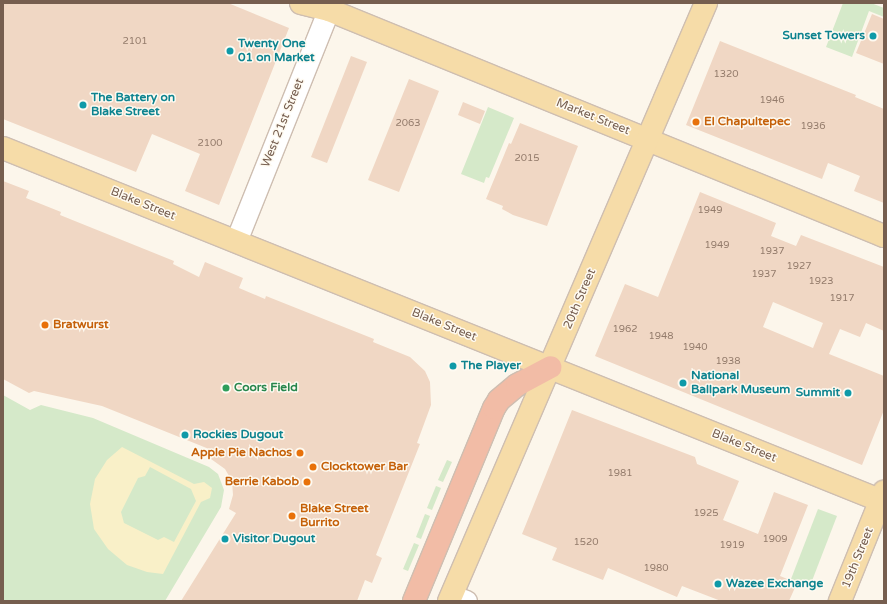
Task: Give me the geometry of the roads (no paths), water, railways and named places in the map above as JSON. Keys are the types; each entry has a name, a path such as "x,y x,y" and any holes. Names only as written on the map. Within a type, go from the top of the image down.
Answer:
{"highway":[{"path":"414,601 494,408 502,397 517,385 551,367"}],"main road":[{"name":"Market Street","path":"301,3 330,6 884,236"},
{"name":"20th Street","path":"455,600 551,367 706,3"},
{"name":"Blake Street","path":"3,148 883,498"},
{"name":"19th Street","path":"840,601 883,498"}],"street":[{"name":"West 21st Street","path":"236,241 330,6"}],"place":[{"name":"Sunset Towers","path":"873,36"},
{"name":"Twenty One 01 on Market","path":"230,51"},
{"name":"The Battery on Blake Street","path":"83,105"},
{"name":"El Chapultepec","path":"696,122"},
{"name":"Bratwurst","path":"45,325"},
{"name":"The Player","path":"453,366"},
{"name":"National Ballpark Museum","path":"683,383"},
{"name":"Coors Field","path":"226,388"},
{"name":"Summit","path":"848,393"},
{"name":"Rockies Dugout","path":"185,435"},
{"name":"Apple Pie Nachos","path":"300,453"},
{"name":"Clocktower Bar","path":"313,467"},
{"name":"Berrie Kabob","path":"307,482"},
{"name":"Blake Street Burrito","path":"292,516"},
{"name":"Visitor Dugout","path":"225,539"},
{"name":"Wazee Exchange","path":"718,584"}]}
